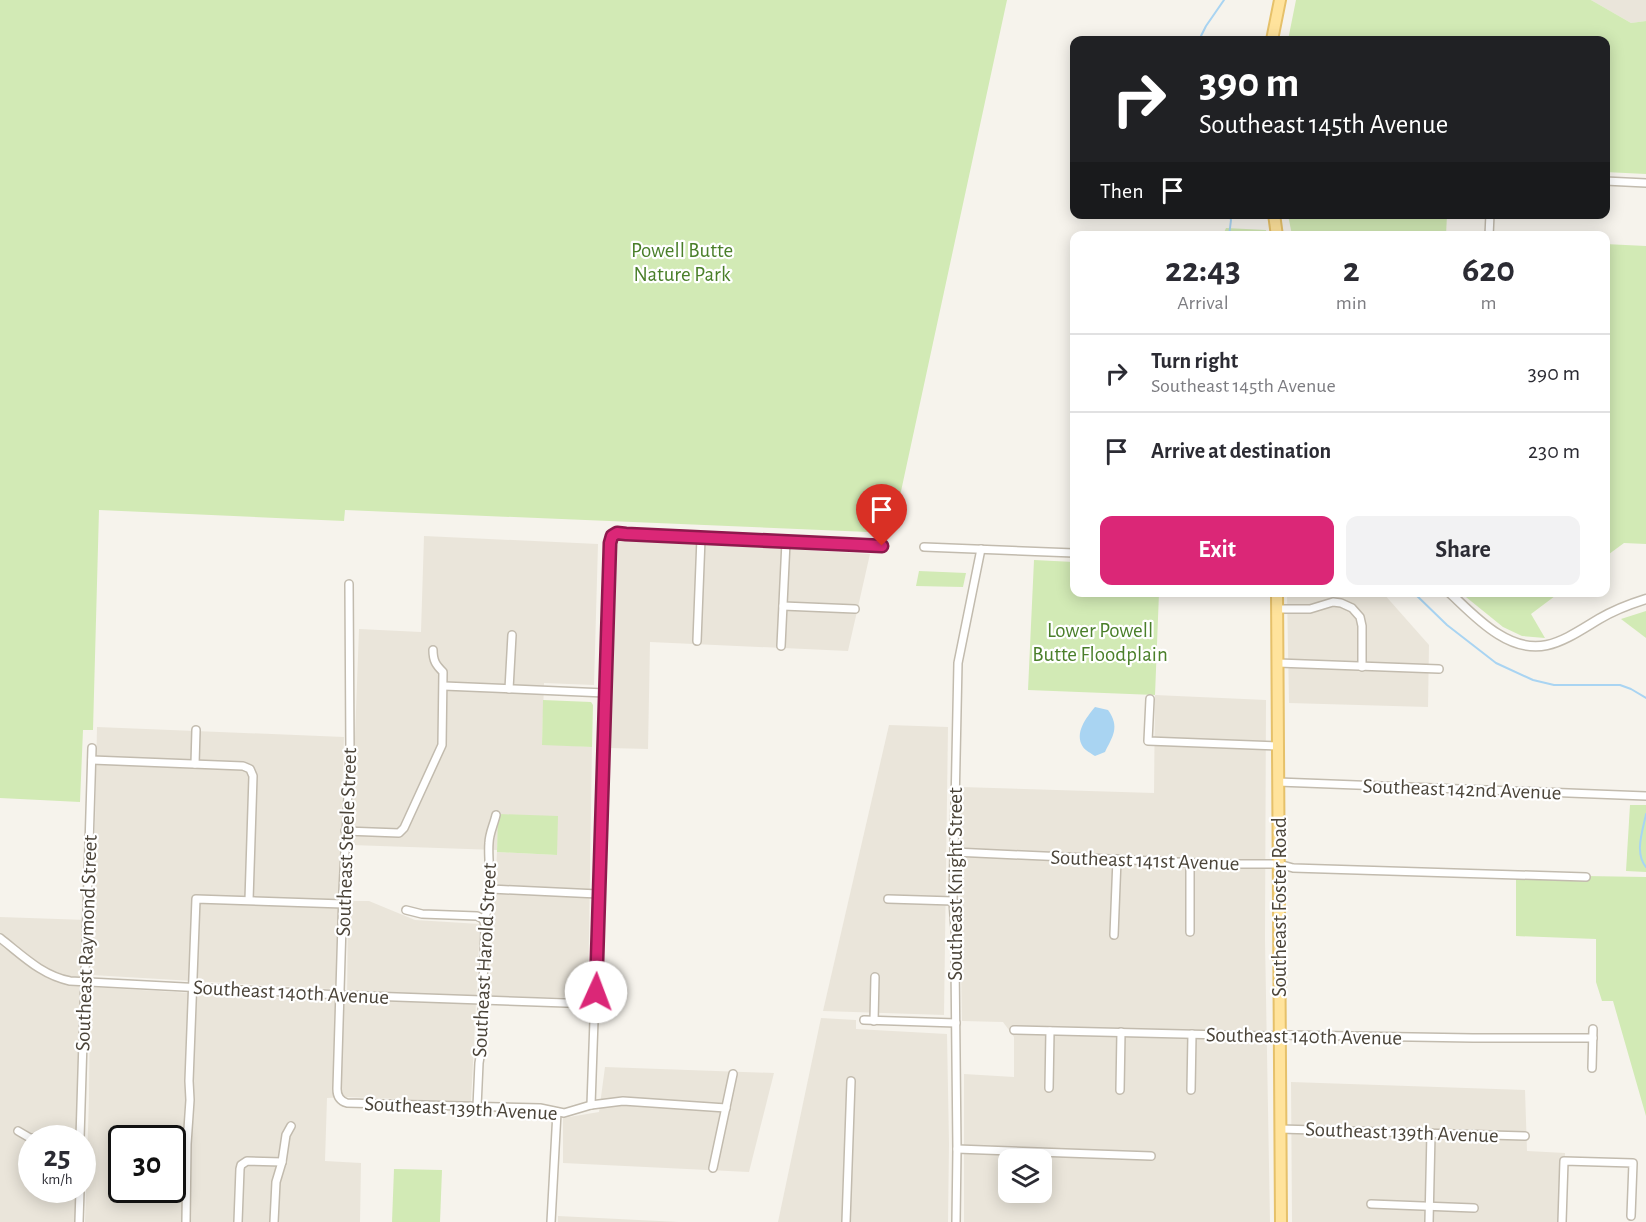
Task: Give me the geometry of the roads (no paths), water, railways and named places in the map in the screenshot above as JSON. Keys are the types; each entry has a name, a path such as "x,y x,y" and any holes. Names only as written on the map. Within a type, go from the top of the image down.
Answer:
{"main road":[{"path":"1273,36 1281,0"},
{"name":"Southeast Foster Road","path":"1277,597 1281,1222"}],"street":[{"path":"1610,181 1646,183"},
{"path":"591,1105 612,536 617,533 882,546"},
{"path":"697,641 701,538"},
{"path":"781,646 786,542"},
{"path":"924,547 1070,553"},
{"name":"Southeast Knight Street","path":"956,1222 956,943 953,901 958,663 981,549"},
{"name":"Southeast Steele Street","path":"340,1099 337,1089 345,831 350,754 349,584"},
{"path":"1455,597 1497,634 1516,643 1532,647 1548,646 1565,640 1616,610 1646,599"},
{"path":"1277,609 1310,609 1333,602 1352,608 1360,617 1362,626 1362,667"},
{"path":"783,606 855,609"},
{"path":"509,689 512,635"},
{"path":"345,831 399,833 404,828 442,745 443,672 436,664 433,650"},
{"path":"1278,663 1439,669"},
{"path":"444,686 605,693"},
{"path":"1150,699 1149,741 1278,746"},
{"path":"195,764 196,730"},
{"name":"Southeast Raymond Street","path":"80,1125 92,748"},
{"path":"92,760 243,766 251,770 253,778 249,900"},
{"name":"Southeast 142nd Avenue","path":"1278,782 1646,796"},
{"name":"Southeast Harold Street","path":"477,1107 481,1051 485,925 483,919 489,910 492,889 489,879 489,843 496,815"},
{"name":"Southeast 141st Avenue","path":"954,852 1279,864 1293,868 1586,877"},
{"path":"1114,935 1117,859"},
{"path":"1190,862 1190,932"},
{"path":"492,889 598,894"},
{"path":"186,1222 196,899 343,904"},
{"path":"888,899 953,901"},
{"path":"406,910 422,914 477,916 483,919"},
{"name":"Southeast 140th Avenue","path":"0,938 45,972 59,979 85,982 340,995 595,1004"},
{"path":"874,1021 875,977"},
{"path":"864,1020 956,1023"},
{"path":"1592,1068 1593,1029"},
{"name":"Southeast 140th Avenue","path":"1014,1030 1593,1038"},
{"path":"1049,1088 1050,1031"},
{"path":"1120,1090 1121,1032"},
{"path":"1191,1090 1192,1034"},
{"path":"712,1168 733,1074"},
{"path":"846,1222 851,1082"},
{"name":"Southeast 139th Avenue","path":"340,1099 347,1103 540,1108 557,1112 568,1112 591,1105 623,1101 726,1108"},
{"path":"551,1222 557,1112"},
{"path":"274,1222 275,1188 284,1145 291,1126"},
{"name":"Southeast 139th Avenue","path":"1280,1129 1525,1136"},
{"path":"1429,1222 1431,1133"},
{"path":"957,1149 1151,1156"},
{"path":"238,1222 241,1165 247,1161 282,1162"},
{"path":"1562,1222 1564,1161 1633,1163 1631,1216"},
{"path":"79,1222 80,1203"},
{"path":"1371,1204 1474,1208"}],"water":[{"path":"1095,707 1108,710 1114,721 1114,731 1105,752 1095,756 1083,747 1080,731"}],"waterway":[{"path":"1201,36 1224,0"},
{"path":"1230,231 1231,219"},
{"path":"1418,597 1447,625 1496,663 1533,680 1554,685 1620,685 1646,698"},
{"path":"1646,814 1640,848 1642,861 1646,867"}],"park label":[{"name":"Powell Butte Nature Park","path":"682,262"},
{"name":"Lower Powell Butte Floodplain","path":"1100,642"}]}
